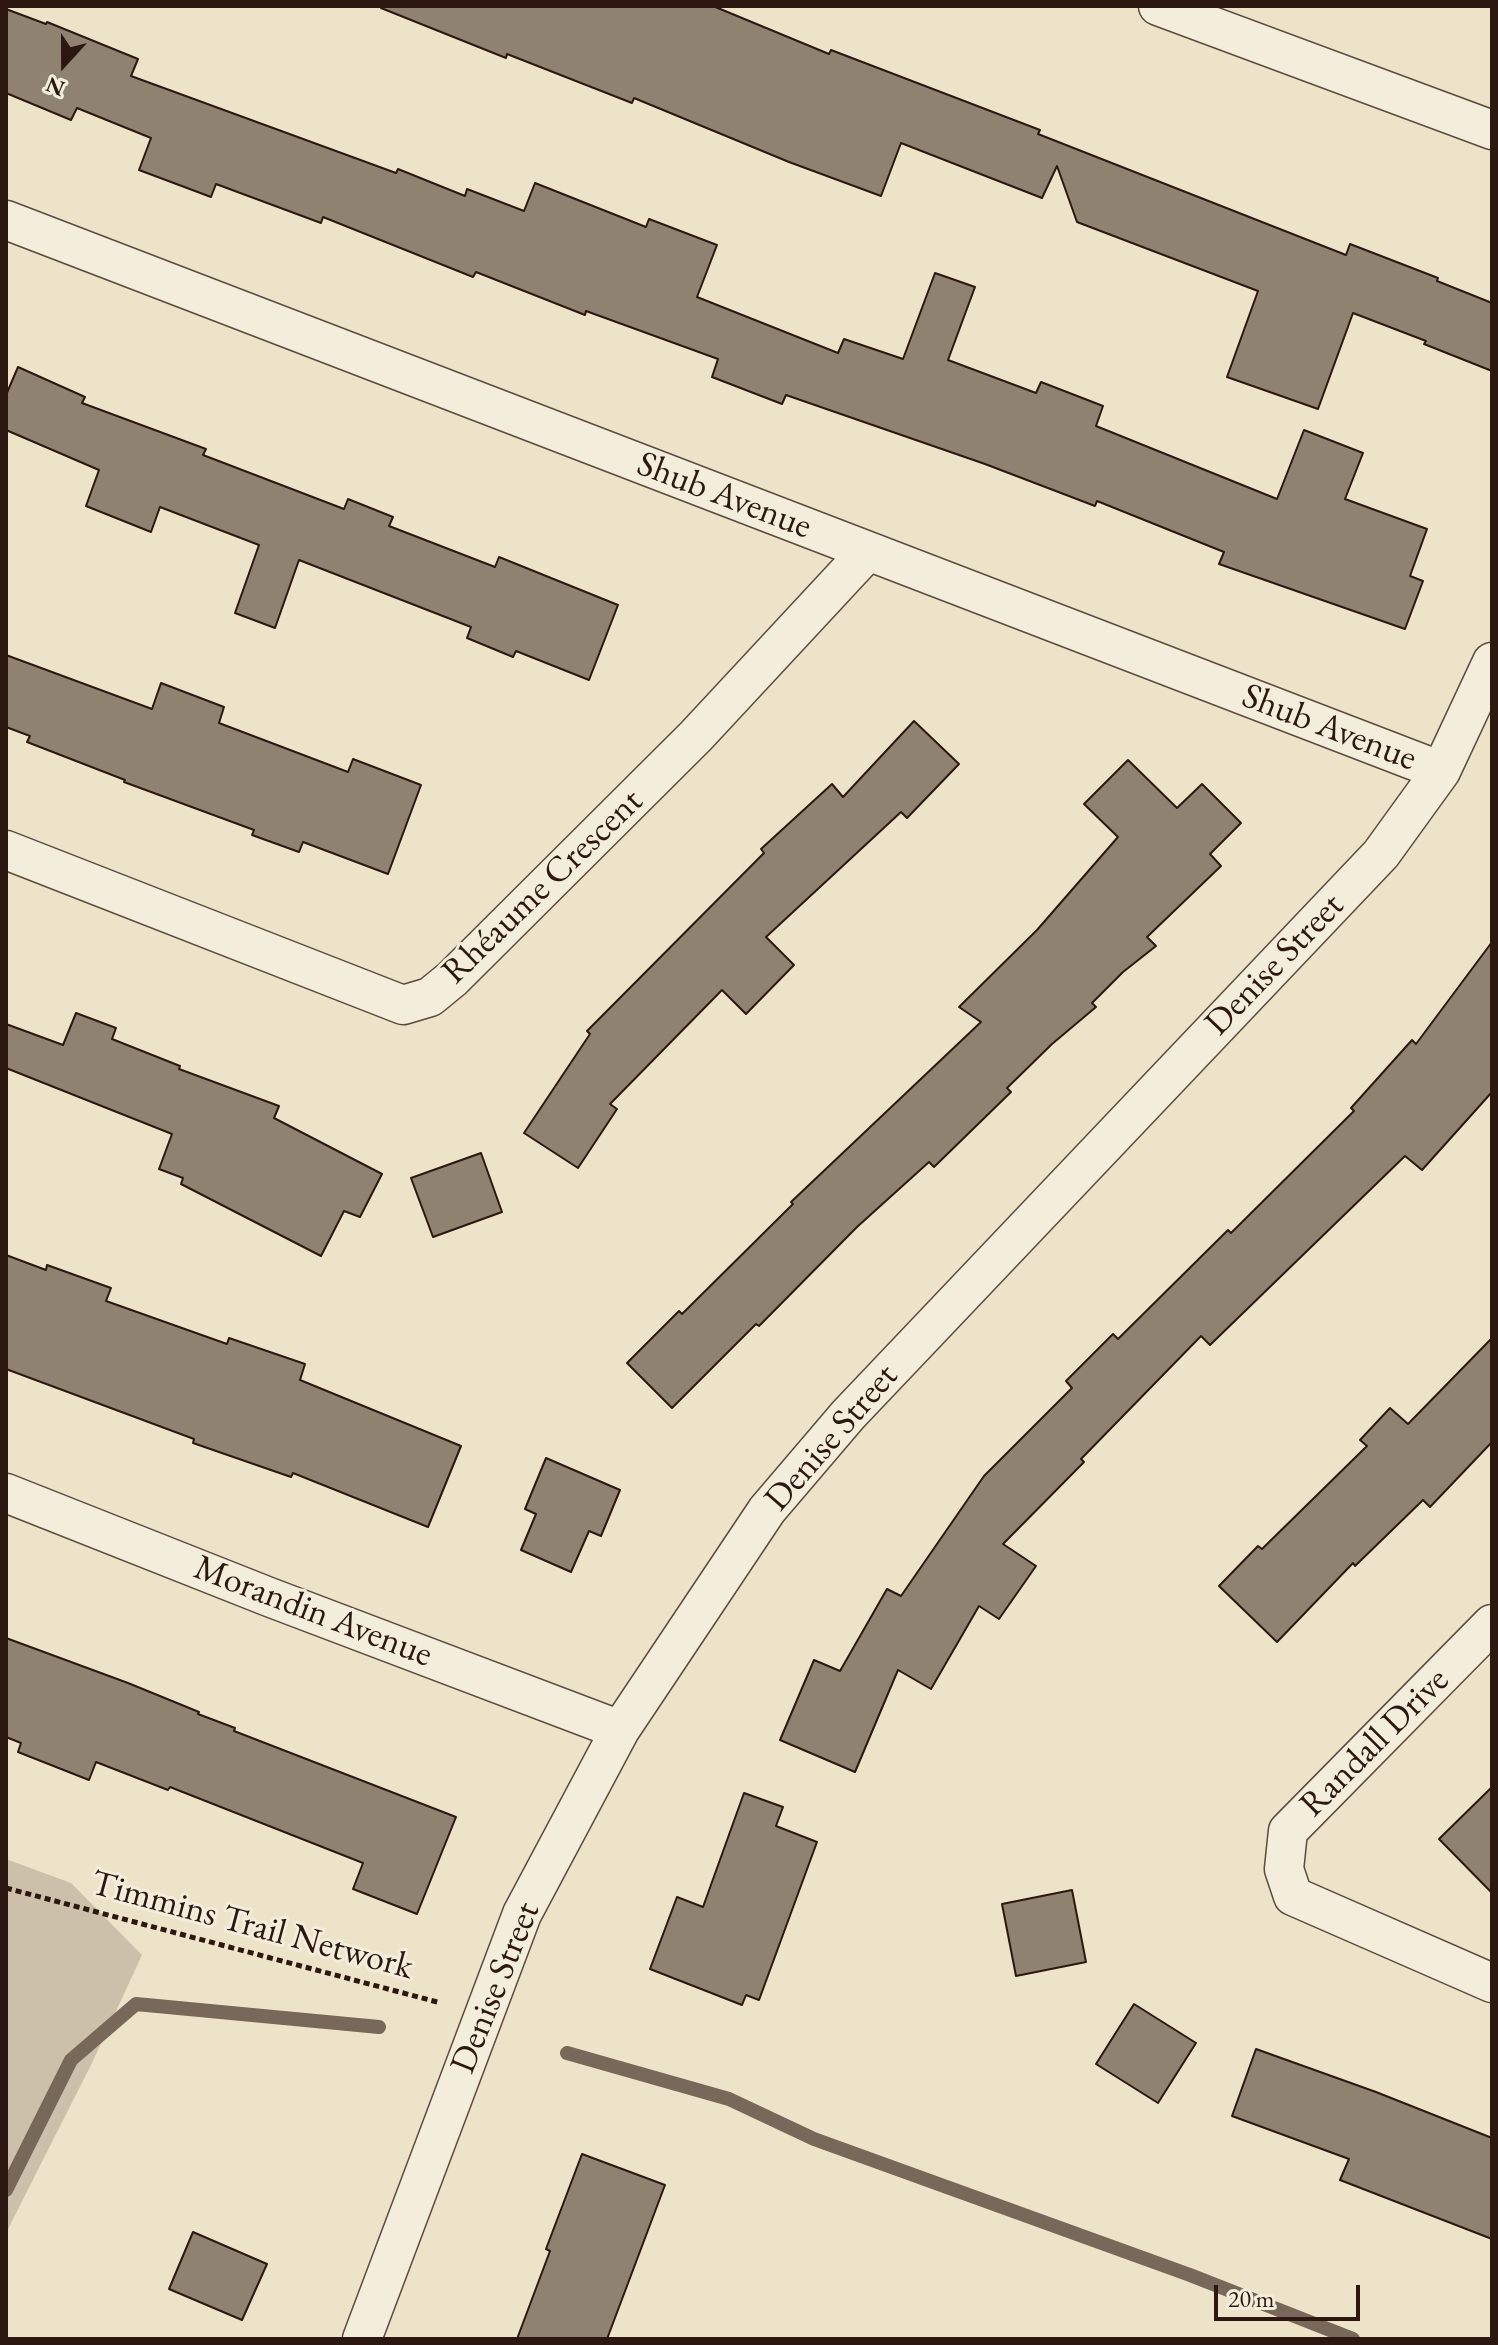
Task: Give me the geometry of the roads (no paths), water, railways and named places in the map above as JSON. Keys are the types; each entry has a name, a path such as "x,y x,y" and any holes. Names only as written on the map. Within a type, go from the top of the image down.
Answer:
{"street":[{"path":"1158,6 1492,130"},
{"name":"Shub Avenue","path":"6,220 1441,771"},
{"name":"Rhéaume Crescent","path":"6,850 403,1005 430,997 452,979 696,736 868,551"},
{"name":"Denise Street","path":"362,2339 522,1914 620,1730 767,1510 848,1415 1381,854 1441,771 1492,662"},
{"name":"Morandin Avenue","path":"6,1493 620,1730"},
{"name":"Randall Drive","path":"1492,1624 1288,1831 1284,1869 1293,1896 1492,1983"}],"waterway":[{"path":"6,2190 71,2060 136,2004 379,2027"},
{"path":"567,2053 729,2099 814,2139 1190,2275 1353,2339"}]}
